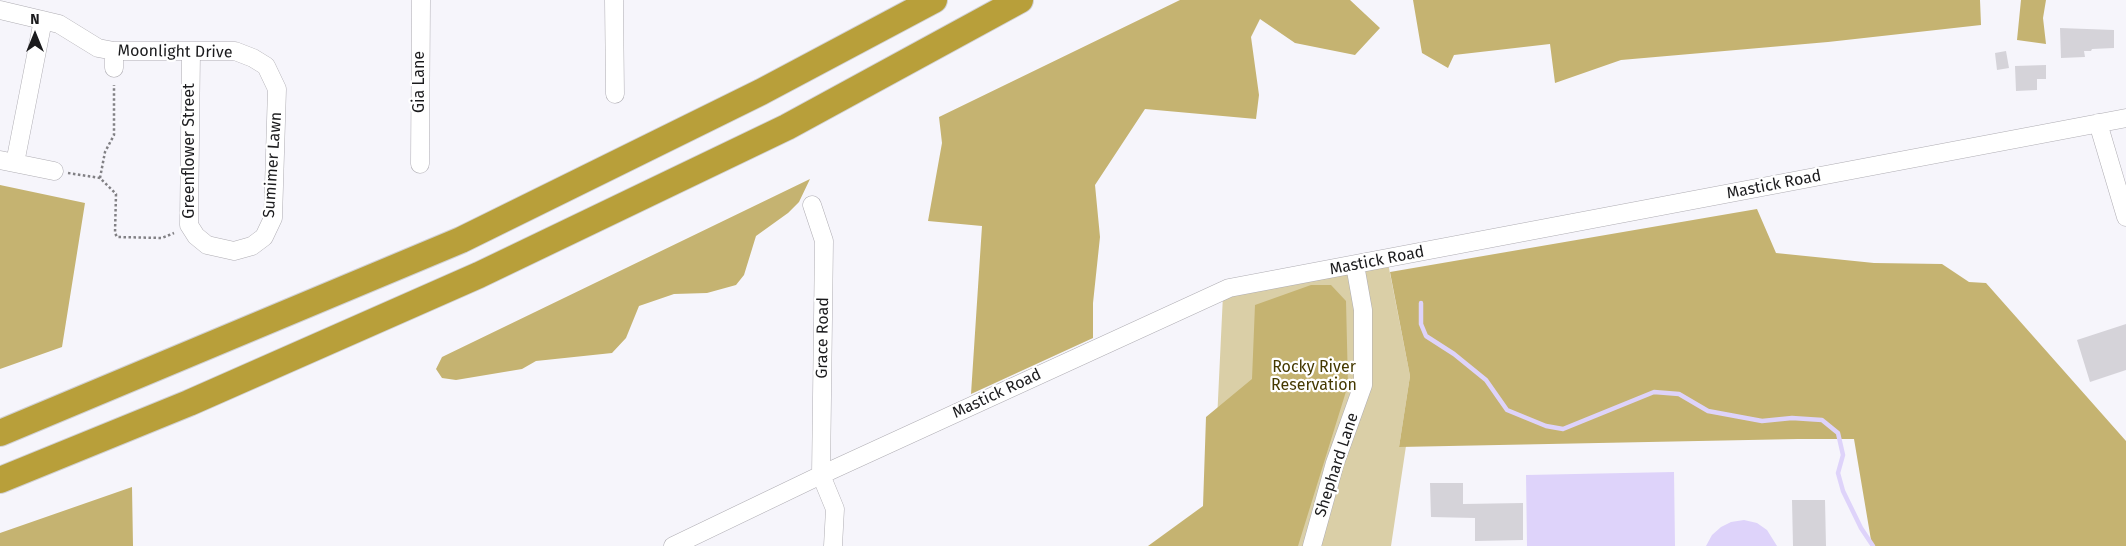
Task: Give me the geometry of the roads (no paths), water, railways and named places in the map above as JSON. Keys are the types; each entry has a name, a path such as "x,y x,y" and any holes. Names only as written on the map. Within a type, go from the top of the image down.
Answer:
{"highway":[{"path":"0,433 461,240 761,92 934,0"},
{"path":"0,480 198,399 487,271 787,127 1020,0"}],"street":[{"name":"Gia Lane","path":"420,164 421,0"},
{"path":"614,0 615,94"},
{"name":"Moonlight Drive","path":"0,10 59,24 114,60 191,52 235,51 253,58 266,66 277,89"},
{"path":"43,20 8,162 54,171"},
{"name":"Greenflower Street","path":"191,52 190,225 196,236 207,246 234,251"},
{"name":"Sumimer Lawn","path":"234,251 252,246 264,237 273,218 277,89"},
{"name":"Mastick Road","path":"673,546 821,474 1229,288 2126,118"},
{"path":"2098,123 2126,217"},
{"name":"Grace Road","path":"812,205 824,241 821,474"},
{"name":"Shephard Lane","path":"1312,546 1335,464 1363,385 1363,310 1355,265"},
{"path":"821,474 835,510 833,546"}],"waterway":[{"path":"1421,303 1421,324 1426,336 1454,354 1486,380 1507,410 1546,426 1563,429 1654,392 1679,394 1708,411 1762,421 1792,418 1822,420 1838,433 1843,455 1838,473 1843,491 1861,528 1873,546"}],"park label":[{"name":"Rocky River Reservation","path":"1314,377"}]}
